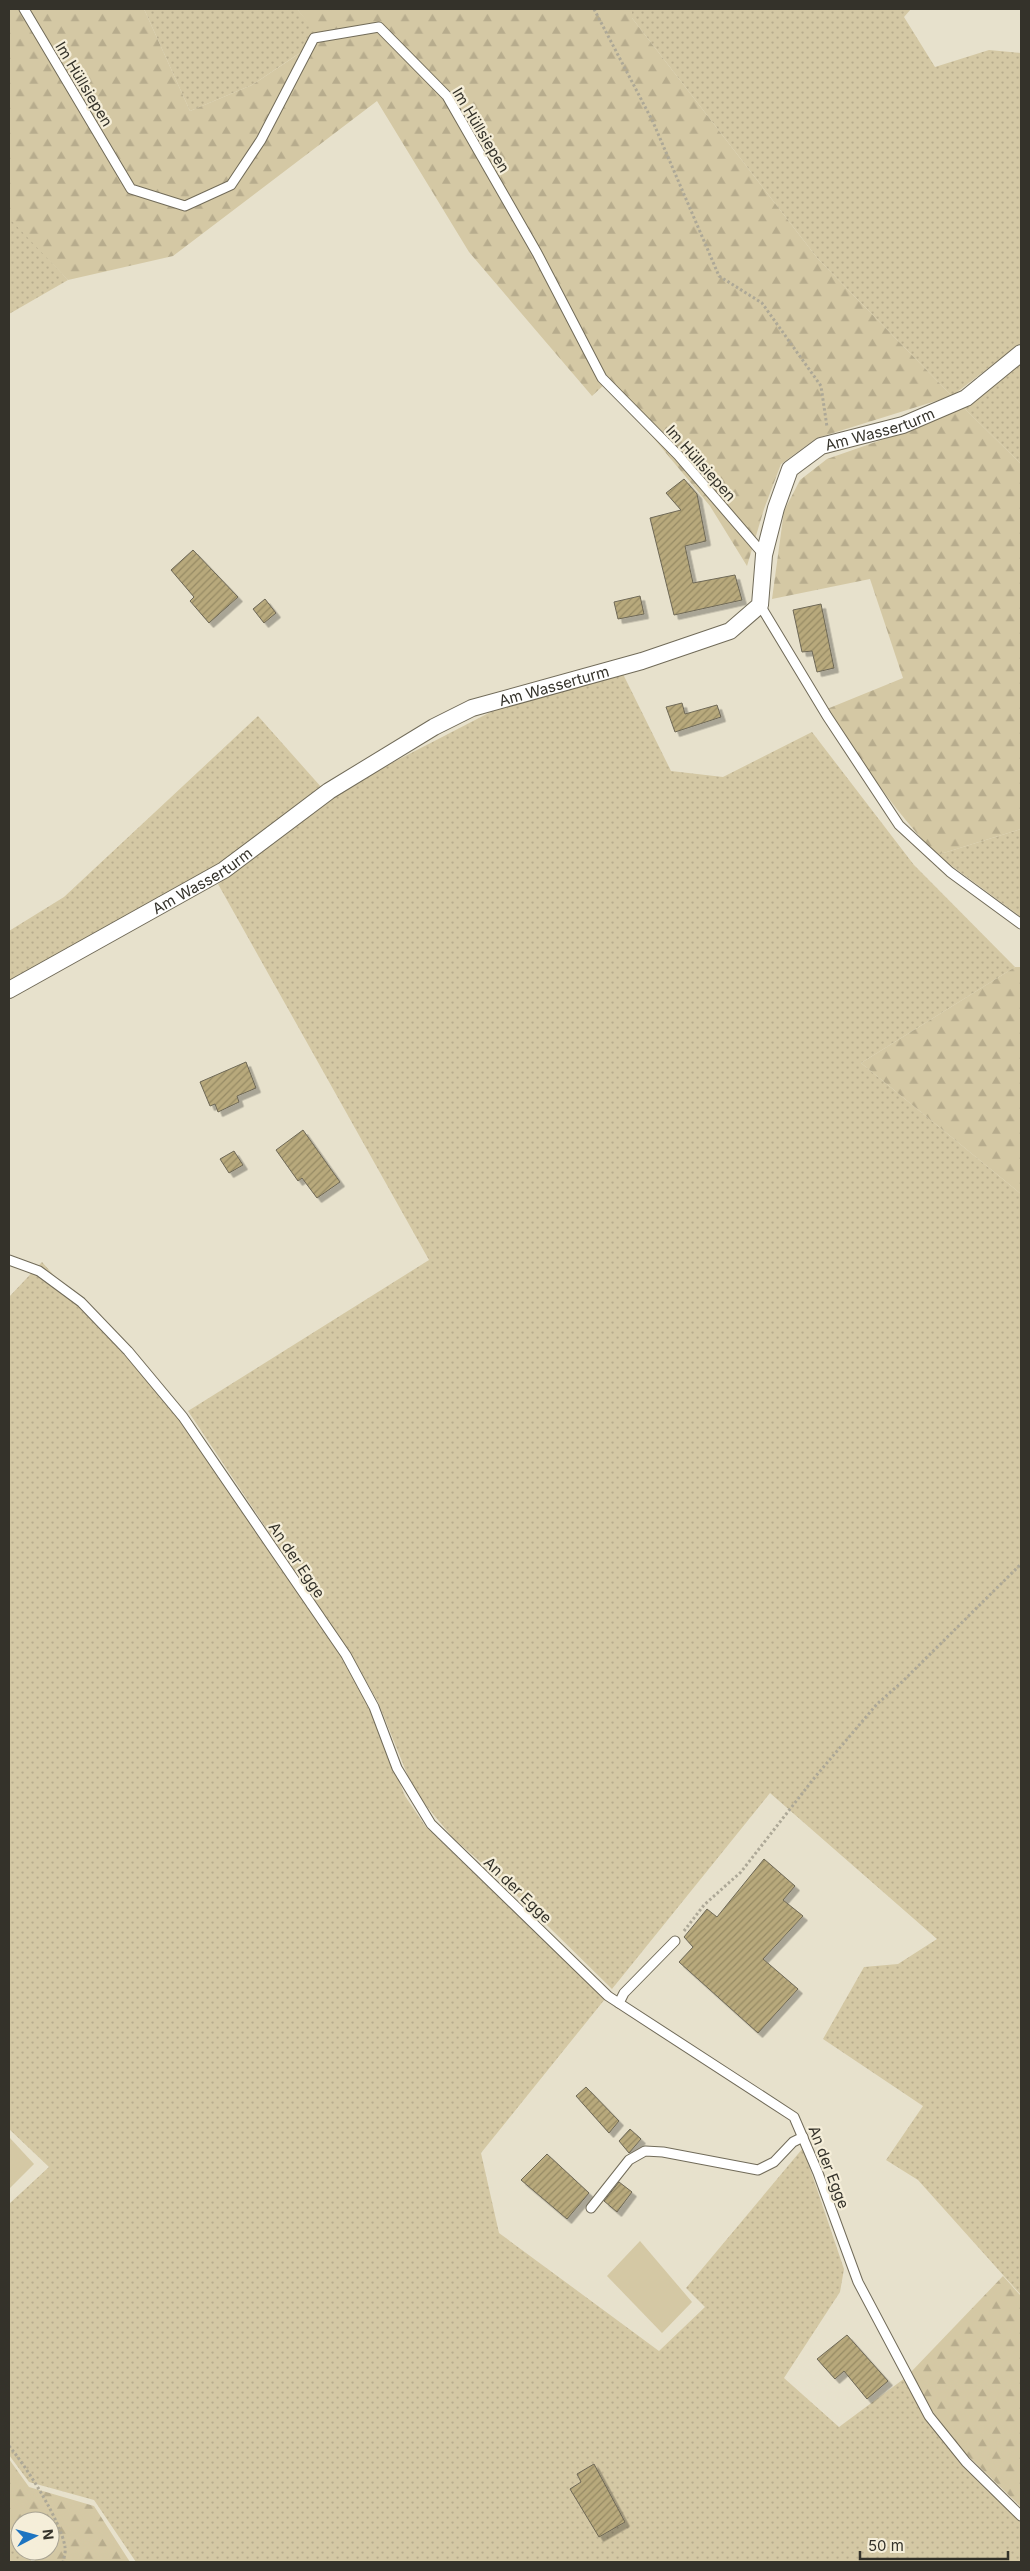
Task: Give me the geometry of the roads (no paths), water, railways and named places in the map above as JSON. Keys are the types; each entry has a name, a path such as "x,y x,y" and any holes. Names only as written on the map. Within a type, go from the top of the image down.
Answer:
{"street":[{"name":"Am Wasserturm","path":"9,990 224,870 329,791 465,712 520,694 642,661 730,630 760,605 764,555 776,508 790,470 821,446 903,425 966,398 1021,353"}],"lane":[{"name":"Im Hüllsiepen","path":"24,9 131,189 185,206 230,185 261,140 314,38 379,27 447,96 537,253 602,378 678,455 764,555"},
{"path":"760,605 827,716 899,825 950,872 1021,924"},
{"name":"An der Egge","path":"9,1260 39,1271 81,1302 128,1351 183,1417 346,1655 374,1707 397,1768 431,1824 608,1996 794,2117 858,2282 929,2416 966,2462 1021,2516"},
{"path":"618,2003 624,1993 676,1941"},
{"path":"591,2208 629,2160 645,2152 663,2152 758,2170 774,2162 794,2142 803,2137"}]}
